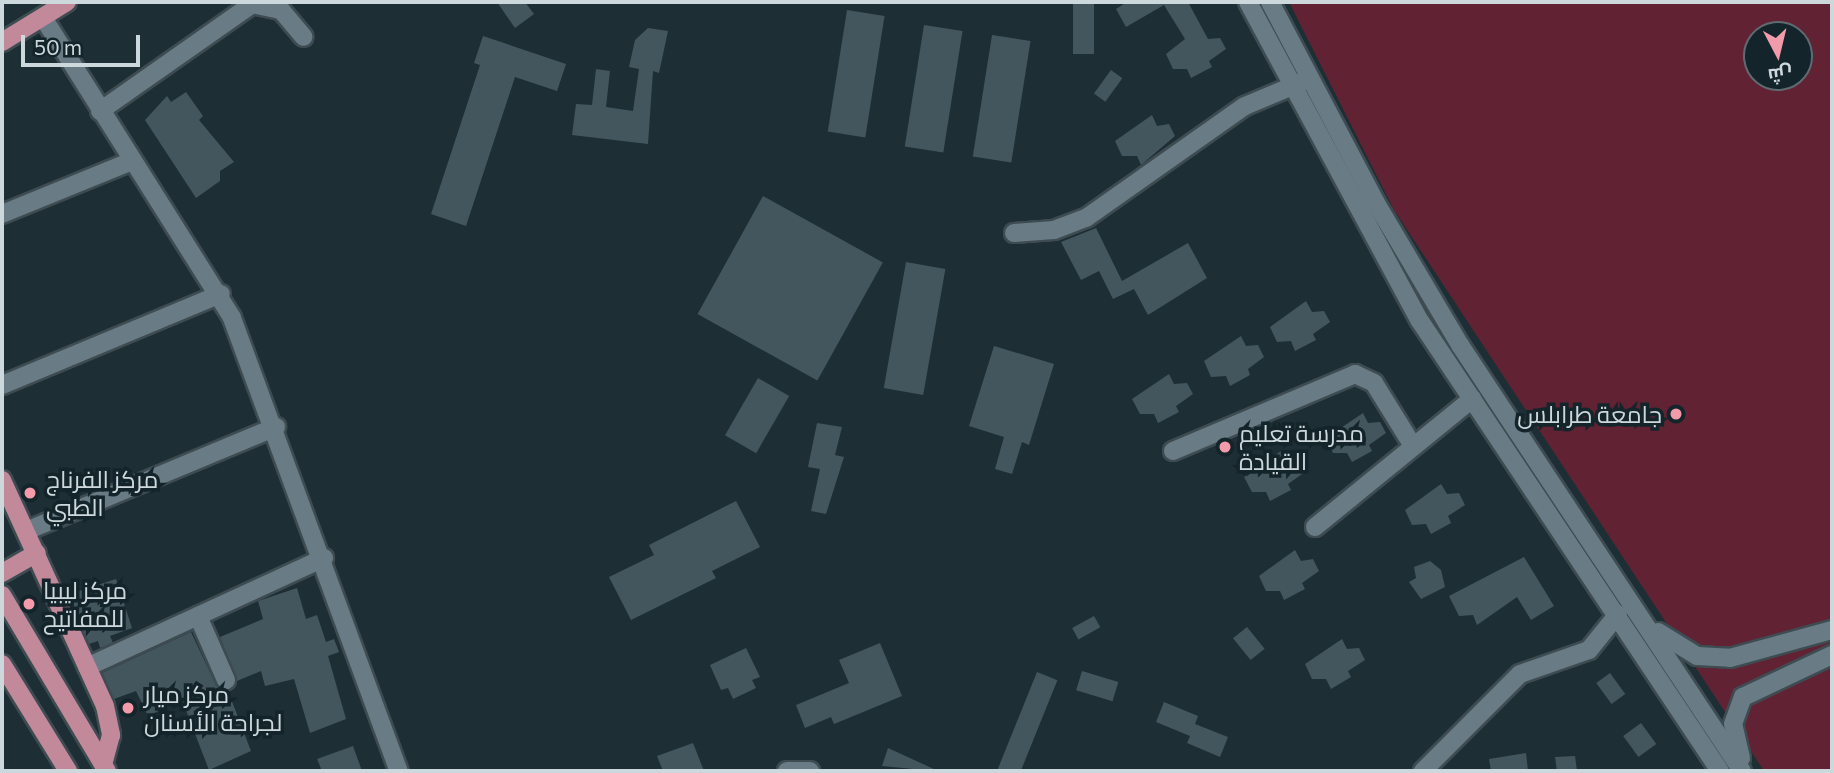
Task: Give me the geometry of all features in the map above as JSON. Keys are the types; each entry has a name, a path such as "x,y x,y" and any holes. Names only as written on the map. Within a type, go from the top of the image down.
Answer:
{"main road":[{"path":"2,42 44,19 67,2"},
{"path":"2,480 110,720 105,768"},
{"path":"2,573 37,553"},
{"path":"2,596 105,768"},
{"path":"2,664 68,771"}],"street":[{"path":"1248,2 1387,266 1472,399 1618,614 1720,771"},
{"path":"1270,2 1310,79 1460,345 1744,771"},
{"path":"100,111 252,4 281,10 304,37"},
{"path":"44,19 132,161 221,294 276,427 399,771"},
{"path":"1014,233 1054,230 1086,218 1245,106 1310,79"},
{"path":"2,214 132,161"},
{"path":"2,385 221,294"},
{"path":"1173,451 1355,374 1374,383 1413,446"},
{"path":"1315,527 1472,399"},
{"path":"26,531 276,427"},
{"path":"88,667 324,558"},
{"path":"1423,771 1520,674 1589,650 1618,614"},
{"path":"198,616 226,680"},
{"path":"1648,626 1678,647 1715,658 1832,630"},
{"path":"1798,638 1809,664"},
{"path":"1744,771 1733,724 1739,703 1758,685 1832,655"},
{"path":"788,771 810,771"}],"shaded area":[{"name":"جامعة طرابلس","path":"1289,2 1832,2 1832,771 1764,771 1394,210"}],"building":[{"path":"497,2 525,2 534,14 515,28"},
{"path":"1073,2 1094,2 1094,54 1073,54"},
{"path":"1127,2 1188,2 1208,39 1220,38 1226,49 1209,61 1212,67 1191,78 1187,69 1173,69 1166,54 1185,39 1164,5 1126,27 1116,9"},
{"path":"847,10 885,16 865,137 828,131"},
{"path":"924,25 963,31 943,153 905,146"},
{"path":"648,28 668,31 659,73 653,71 648,144 572,135 576,104 592,105 596,69 610,71 606,107 633,111 639,69 629,67 635,40"},
{"path":"992,35 1031,41 1011,163 973,156"},
{"path":"483,36 566,64 557,91 515,77 466,226 431,214 480,65 474,63"},
{"path":"1111,70 1122,78 1105,102 1094,93"},
{"path":"186,92 203,116 199,120 234,162 220,171 220,181 196,198 145,120 167,96 171,102"},
{"path":"1152,115 1157,126 1169,124 1175,136 1141,165 1137,156 1122,156 1115,141"},
{"path":"763,196 883,262 817,380 698,314"},
{"path":"1096,228 1122,281 1188,243 1207,278 1148,315 1134,289 1113,299 1099,271 1081,280 1061,242"},
{"path":"906,262 945,269 923,395 884,388"},
{"path":"1306,301 1312,312 1324,311 1330,322 1313,334 1316,340 1295,351 1291,341 1277,342 1270,327"},
{"path":"1241,336 1246,346 1258,345 1264,357 1248,369 1250,375 1230,386 1226,376 1211,377 1204,361"},
{"path":"994,346 1054,364 1029,445 1022,442 1012,474 995,469 1004,437 969,426"},
{"path":"1169,374 1174,384 1187,383 1193,394 1176,406 1179,412 1158,423 1154,414 1140,414 1132,399"},
{"path":"758,378 789,396 756,453 725,435"},
{"path":"1363,413 1368,423 1380,422 1386,433 1369,445 1372,451 1352,462 1347,453 1333,453 1326,438"},
{"path":"817,423 842,427 835,455 844,457 826,514 811,511 820,469 808,467"},
{"path":"1281,451 1286,462 1299,461 1305,472 1288,484 1291,490 1270,501 1266,492 1252,492 1244,477"},
{"path":"1441,484 1447,494 1459,493 1465,505 1448,516 1451,523 1431,534 1426,524 1412,525 1405,510"},
{"path":"736,501 760,547 712,571 716,578 631,620 609,577 654,555 649,545"},
{"path":"1295,550 1301,561 1313,559 1319,571 1302,583 1305,589 1284,600 1280,591 1266,591 1259,576"},
{"path":"1524,557 1554,606 1531,620 1517,597 1477,625 1473,615 1459,616 1449,596"},
{"path":"1430,561 1441,570 1445,587 1421,599 1409,582 1416,578 1414,567"},
{"path":"116,579 132,628 110,636 113,643 100,648 98,641 89,644 67,595"},
{"path":"297,588 306,619 317,615 326,642 334,639 339,652 328,656 346,719 310,733 294,679 265,686 261,671 237,681 220,637 263,619 258,601"},
{"path":"1094,616 1100,627 1078,639 1072,628"},
{"path":"1247,627 1265,649 1251,660 1233,638"},
{"path":"191,632 216,685 228,691 251,751 209,770 182,700 148,716 136,691 114,699 102,673"},
{"path":"1342,639 1347,649 1359,648 1365,660 1348,671 1351,677 1331,689 1326,679 1312,679 1305,664"},
{"path":"880,643 902,696 834,724 831,717 805,728 796,705 849,683 839,660"},
{"path":"746,648 760,677 752,680 756,688 733,699 728,688 721,690 710,665"},
{"path":"1082,671 1118,682 1112,701 1076,690"},
{"path":"1037,672 1057,680 1021,771 997,771"},
{"path":"1610,673 1625,694 1612,704 1596,683"},
{"path":"1164,702 1198,716 1195,724 1228,737 1220,757 1187,743 1190,736 1156,722"},
{"path":"1641,723 1656,744 1638,757 1623,736"},
{"path":"693,743 704,771 663,771 657,756"},
{"path":"353,746 362,771 322,771 317,759"},
{"path":"888,748 936,770 882,766"},
{"path":"1526,753 1528,771 1491,771 1489,759"},
{"path":"1575,756 1577,771 1557,771 1555,757"}],"place":[{"name":"جامعة طرابلس","path":"1676,414"},
{"name":"مدرسة تعليم القيادة","path":"1225,447"},
{"name":"مركز الفرناج الطبي","path":"30,493"},
{"name":"مركز ليبيا للمفاتيح","path":"29,604"},
{"name":"مركز ميار لجراحة الأسنان","path":"128,708"}]}
